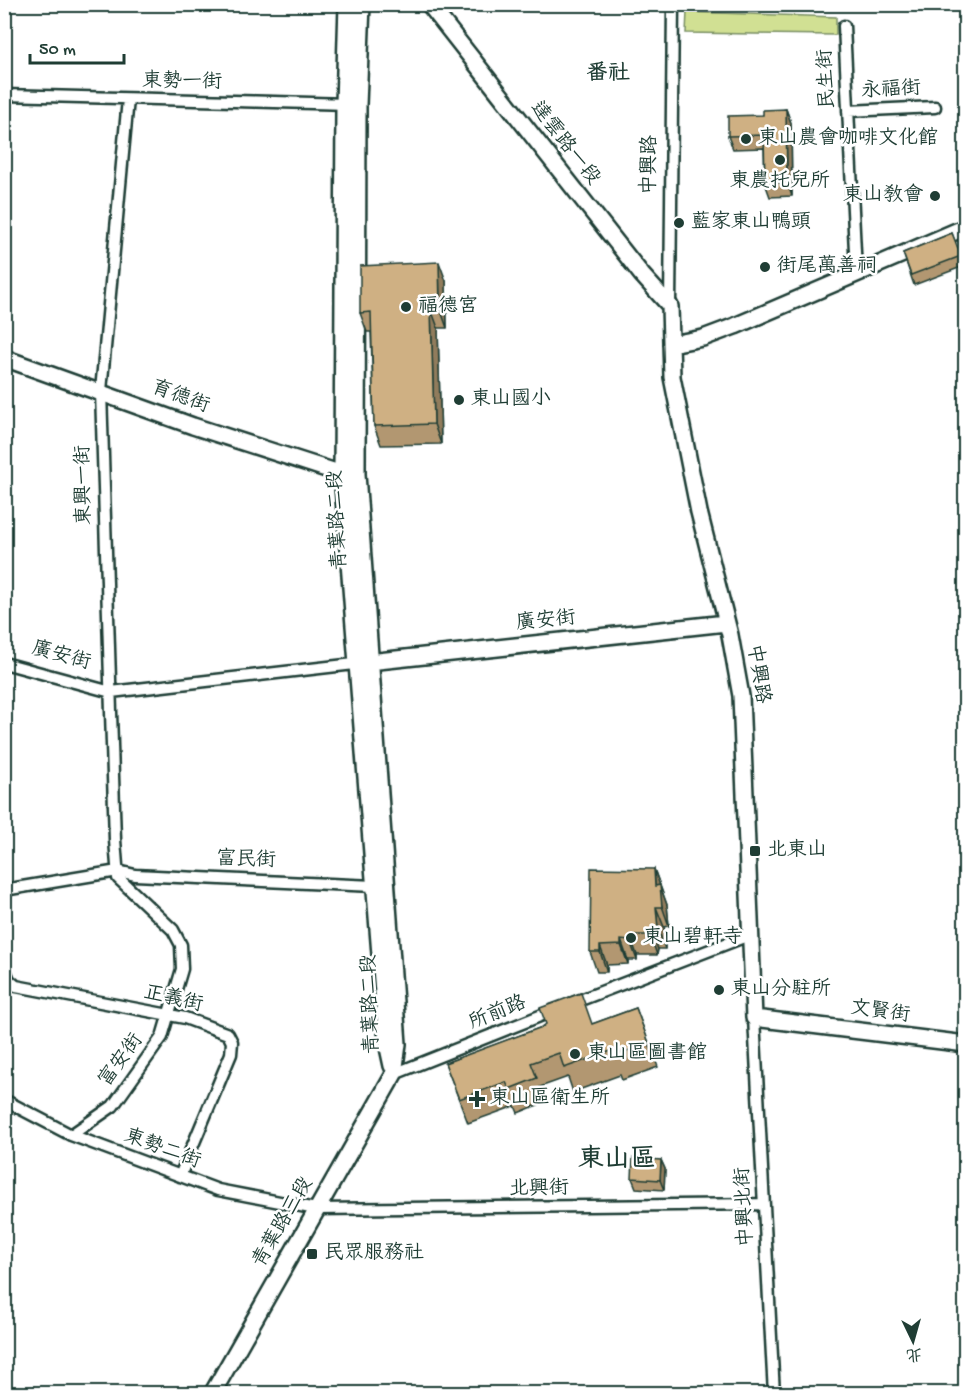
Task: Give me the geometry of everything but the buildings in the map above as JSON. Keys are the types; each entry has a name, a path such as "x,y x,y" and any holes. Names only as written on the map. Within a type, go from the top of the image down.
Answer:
{"street":[{"name":"青葉路二段","path":"347,4 351,104 349,474 374,886 387,1043 394,1074"},
{"name":"青葉路二段","path":"351,104 362,4"},
{"name":"達雲路一段","path":"429,4 642,275 670,306"},
{"name":"中興路","path":"674,4 670,306 672,377 741,696 754,1018"},
{"name":"民生街","path":"844,26 856,272"},
{"name":"東勢一街","path":"4,95 351,104"},
{"name":"東興一街","path":"118,871 101,391 128,99"},
{"name":"永福街","path":"848,111 936,107"},
{"path":"671,344 703,338 964,227 966,244"},
{"name":"育德街","path":"4,358 193,426 349,474"},
{"name":"廣安街","path":"4,663 111,692 726,623"},
{"name":"青葉路二段","path":"362,663 398,1044 394,1074"},
{"name":"富民街","path":"4,890 118,871 135,875 374,886"},
{"name":"富安街","path":"71,1135 112,1106 162,1037 166,1016 174,1000 182,969 181,945 158,914 118,878 118,871"},
{"name":"所前路","path":"394,1074 749,935"},
{"name":"正義街","path":"4,968 9,980 16,986 196,1022 228,1035 232,1042 231,1054 180,1176"},
{"name":"文賢街","path":"754,1018 966,1044"},
{"name":"中興北街","path":"754,1018 774,1394"},
{"name":"青葉路三段","path":"212,1394 394,1074"},
{"name":"東勢二街","path":"4,1100 71,1135 218,1190 316,1209"},
{"name":"北興街","path":"316,1209 763,1204"}],"green space":[{"path":"687,12 836,17 836,35 686,33"}],"place":[{"name":"東山農會咖啡文化館","path":"746,139"},
{"name":"東農托兒所","path":"780,160"},
{"name":"東山教會","path":"935,196"},
{"name":"藍家東山鴨頭","path":"679,223"},
{"name":"街尾萬善祠","path":"765,267"},
{"name":"福德宮","path":"406,307"},
{"name":"東山國小","path":"459,400"},
{"name":"北東山","path":"755,851"},
{"name":"東山碧軒寺","path":"631,938"},
{"name":"東山分駐所","path":"719,990"},
{"name":"東山區圖書館","path":"575,1054"},
{"name":"東山區衛生所","path":"477,1099"},
{"name":"民眾服務社","path":"312,1254"}],"district":[{"name":"番社","path":"608,75"},
{"name":"東山區","path":"617,1161"}]}
